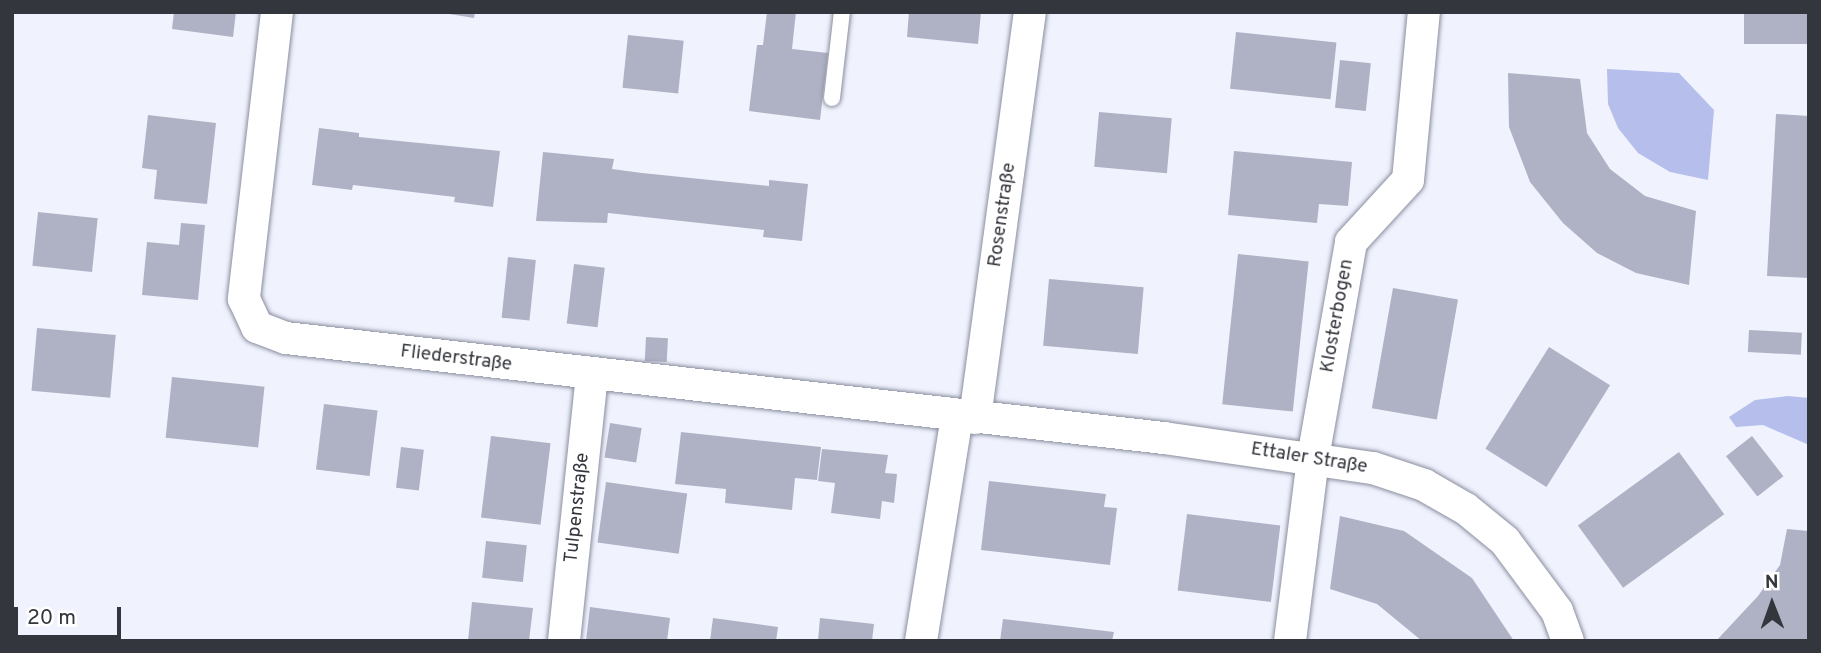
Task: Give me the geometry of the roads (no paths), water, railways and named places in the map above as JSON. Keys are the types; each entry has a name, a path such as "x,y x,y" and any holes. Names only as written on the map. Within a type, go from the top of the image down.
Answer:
{"street":[{"name":"Fliederstraße","path":"277,12 244,299 257,327 286,338 592,376 966,417"},
{"name":"Rosenstraße","path":"921,641 966,417 1030,12"},
{"name":"Klosterbogen","path":"1290,641 1313,458 1351,242 1408,180 1424,12"},
{"name":"Tulpenstraße","path":"564,641 592,376"},
{"name":"Ettaler Straße","path":"966,417 1313,458 1373,468 1424,485 1466,509 1504,541 1530,569 1557,611 1568,641"}],"lane":[{"path":"832,98 842,12"}]}
